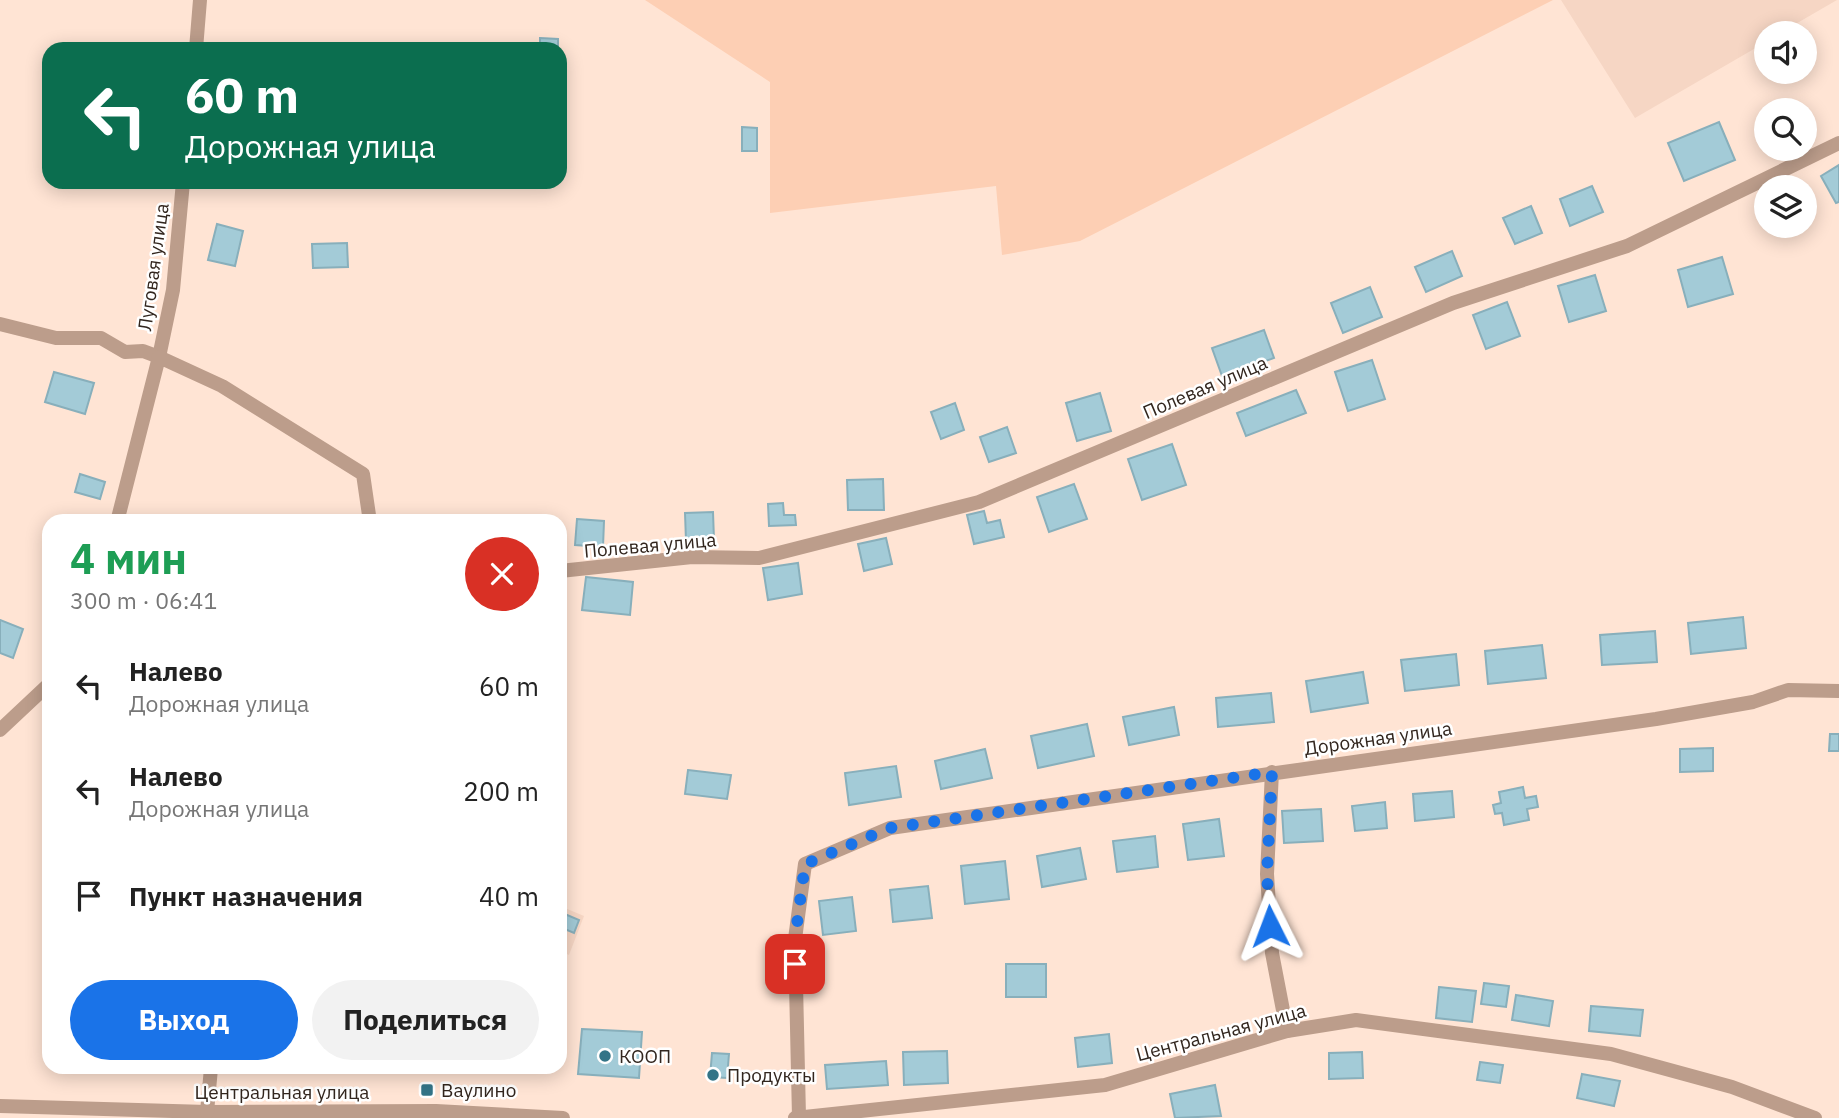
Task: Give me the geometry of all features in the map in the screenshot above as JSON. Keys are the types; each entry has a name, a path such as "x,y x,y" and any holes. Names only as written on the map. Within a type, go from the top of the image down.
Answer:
{"street":[{"path":"197,42 201,0"},
{"name":"Полевая улица","path":"567,570 692,557 759,558 979,502 1453,303 1627,246 1839,143"},
{"name":"Луговая улица","path":"159,357 173,290 182,189"},
{"path":"0,324 57,338 101,338 125,352 143,351 222,386 363,474 369,514"},
{"path":"119,514 159,357"},
{"name":"Дорожная улица","path":"797,1118 795,939 805,864 890,828 1656,719 1753,702 1788,690 1839,691"},
{"path":"0,730 42,691"},
{"path":"1272,772 1268,887 1272,953 1287,1031"},
{"name":"Центральная улица","path":"797,1118 1105,1086 1287,1031 1356,1020 1611,1054 1732,1087 1815,1118"},
{"path":"207,1112 210,1074"},
{"name":"Центральная улица","path":"0,1106 125,1114 436,1111 563,1118"}],"shaded area":[{"path":"645,0 1553,0 1080,241 1002,255 996,186 770,213 770,82"},
{"path":"1561,0 1837,0 1801,21 1754,21 1754,49 1635,118"},
{"path":"567,909 584,916 569,955 567,954"}],"building":[{"path":"540,38 558,39 558,42 540,42"},
{"path":"1719,122 1735,160 1684,181 1668,143"},
{"path":"742,127 757,128 757,151 742,151"},
{"path":"1839,165 1839,202 1836,203 1821,176"},
{"path":"1592,186 1603,212 1570,226 1560,199"},
{"path":"1531,206 1542,233 1515,244 1503,218"},
{"path":"217,224 243,231 235,266 208,260"},
{"path":"347,243 348,267 313,268 312,244"},
{"path":"1452,251 1462,276 1426,292 1415,267"},
{"path":"1722,257 1733,294 1688,307 1678,270"},
{"path":"1595,275 1606,311 1569,322 1558,286"},
{"path":"1370,287 1382,317 1343,333 1331,303"},
{"path":"1507,302 1520,336 1486,349 1473,315"},
{"path":"1264,330 1274,358 1222,376 1212,348"},
{"path":"1372,360 1385,399 1348,411 1335,372"},
{"path":"54,372 94,383 85,414 45,402"},
{"path":"1296,390 1306,413 1246,436 1237,413"},
{"path":"1100,393 1111,431 1077,441 1066,403"},
{"path":"955,403 964,430 941,439 931,412"},
{"path":"1007,427 1016,453 989,462 980,437"},
{"path":"1172,444 1186,485 1142,500 1128,459"},
{"path":"80,474 105,482 100,499 75,492"},
{"path":"883,479 884,510 848,510 847,480"},
{"path":"1074,484 1087,519 1049,532 1037,497"},
{"path":"783,503 784,515 795,515 796,525 769,526 768,504"},
{"path":"984,511 987,523 1000,520 1004,537 974,544 967,515"},
{"path":"713,512 714,540 686,541 685,513"},
{"path":"577,519 604,521 603,547 575,545"},
{"path":"886,538 892,564 864,571 858,544"},
{"path":"798,563 802,594 768,600 763,568"},
{"path":"586,577 633,582 630,615 582,610"},
{"path":"1743,617 1746,648 1691,654 1688,623"},
{"path":"0,620 23,629 13,658 0,653"},
{"path":"1655,631 1657,662 1602,665 1600,635"},
{"path":"1542,645 1546,678 1488,684 1485,651"},
{"path":"1456,654 1459,685 1405,691 1401,660"},
{"path":"1363,672 1368,703 1311,712 1306,681"},
{"path":"1271,693 1274,722 1218,727 1216,698"},
{"path":"1174,707 1179,735 1129,745 1123,717"},
{"path":"1087,724 1094,756 1038,768 1031,736"},
{"path":"1830,734 1839,734 1839,751 1829,751"},
{"path":"1713,748 1713,771 1680,772 1680,749"},
{"path":"985,749 992,778 941,789 935,761"},
{"path":"896,766 901,797 849,805 845,773"},
{"path":"688,770 731,775 727,799 685,794"},
{"path":"1523,787 1525,798 1536,796 1538,807 1527,809 1529,820 1504,825 1502,813 1495,814 1493,805 1501,803 1499,792"},
{"path":"1452,791 1454,817 1415,821 1413,794"},
{"path":"1385,802 1387,828 1355,831 1352,806"},
{"path":"1321,809 1323,841 1284,843 1282,811"},
{"path":"1219,819 1224,856 1188,860 1183,824"},
{"path":"1155,836 1158,867 1117,872 1113,841"},
{"path":"1080,848 1086,879 1042,887 1037,856"},
{"path":"1005,861 1009,899 965,904 961,866"},
{"path":"928,886 932,918 893,922 890,890"},
{"path":"852,897 856,931 823,935 819,901"},
{"path":"567,915 579,920 574,933 567,930"},
{"path":"1006,964 1046,964 1046,997 1006,997"},
{"path":"1484,983 1509,986 1506,1007 1481,1004"},
{"path":"1439,987 1476,991 1472,1022 1436,1018"},
{"path":"1516,995 1553,1001 1549,1026 1512,1020"},
{"path":"1591,1006 1643,1010 1640,1036 1589,1031"},
{"path":"582,1029 642,1032 639,1078 578,1074"},
{"path":"1109,1034 1112,1063 1078,1067 1075,1038"},
{"path":"947,1051 948,1083 904,1085 903,1052"},
{"path":"1362,1052 1363,1078 1329,1079 1329,1053"},
{"path":"712,1053 729,1054 727,1078 710,1077"},
{"path":"886,1061 888,1085 827,1089 825,1065"},
{"path":"1480,1062 1503,1065 1500,1083 1477,1080"},
{"path":"1582,1074 1620,1081 1614,1106 1577,1098"},
{"path":"1215,1085 1221,1116 1175,1118 1170,1094"}],"place":[{"name":"КООП","path":"605,1056"},
{"name":"Продукты","path":"713,1075"},
{"name":"Ваулино","path":"427,1090"}],"route":[{"path":"795,964 795,939 805,864 890,828 1272,772 1267,874 1270,926"}]}
